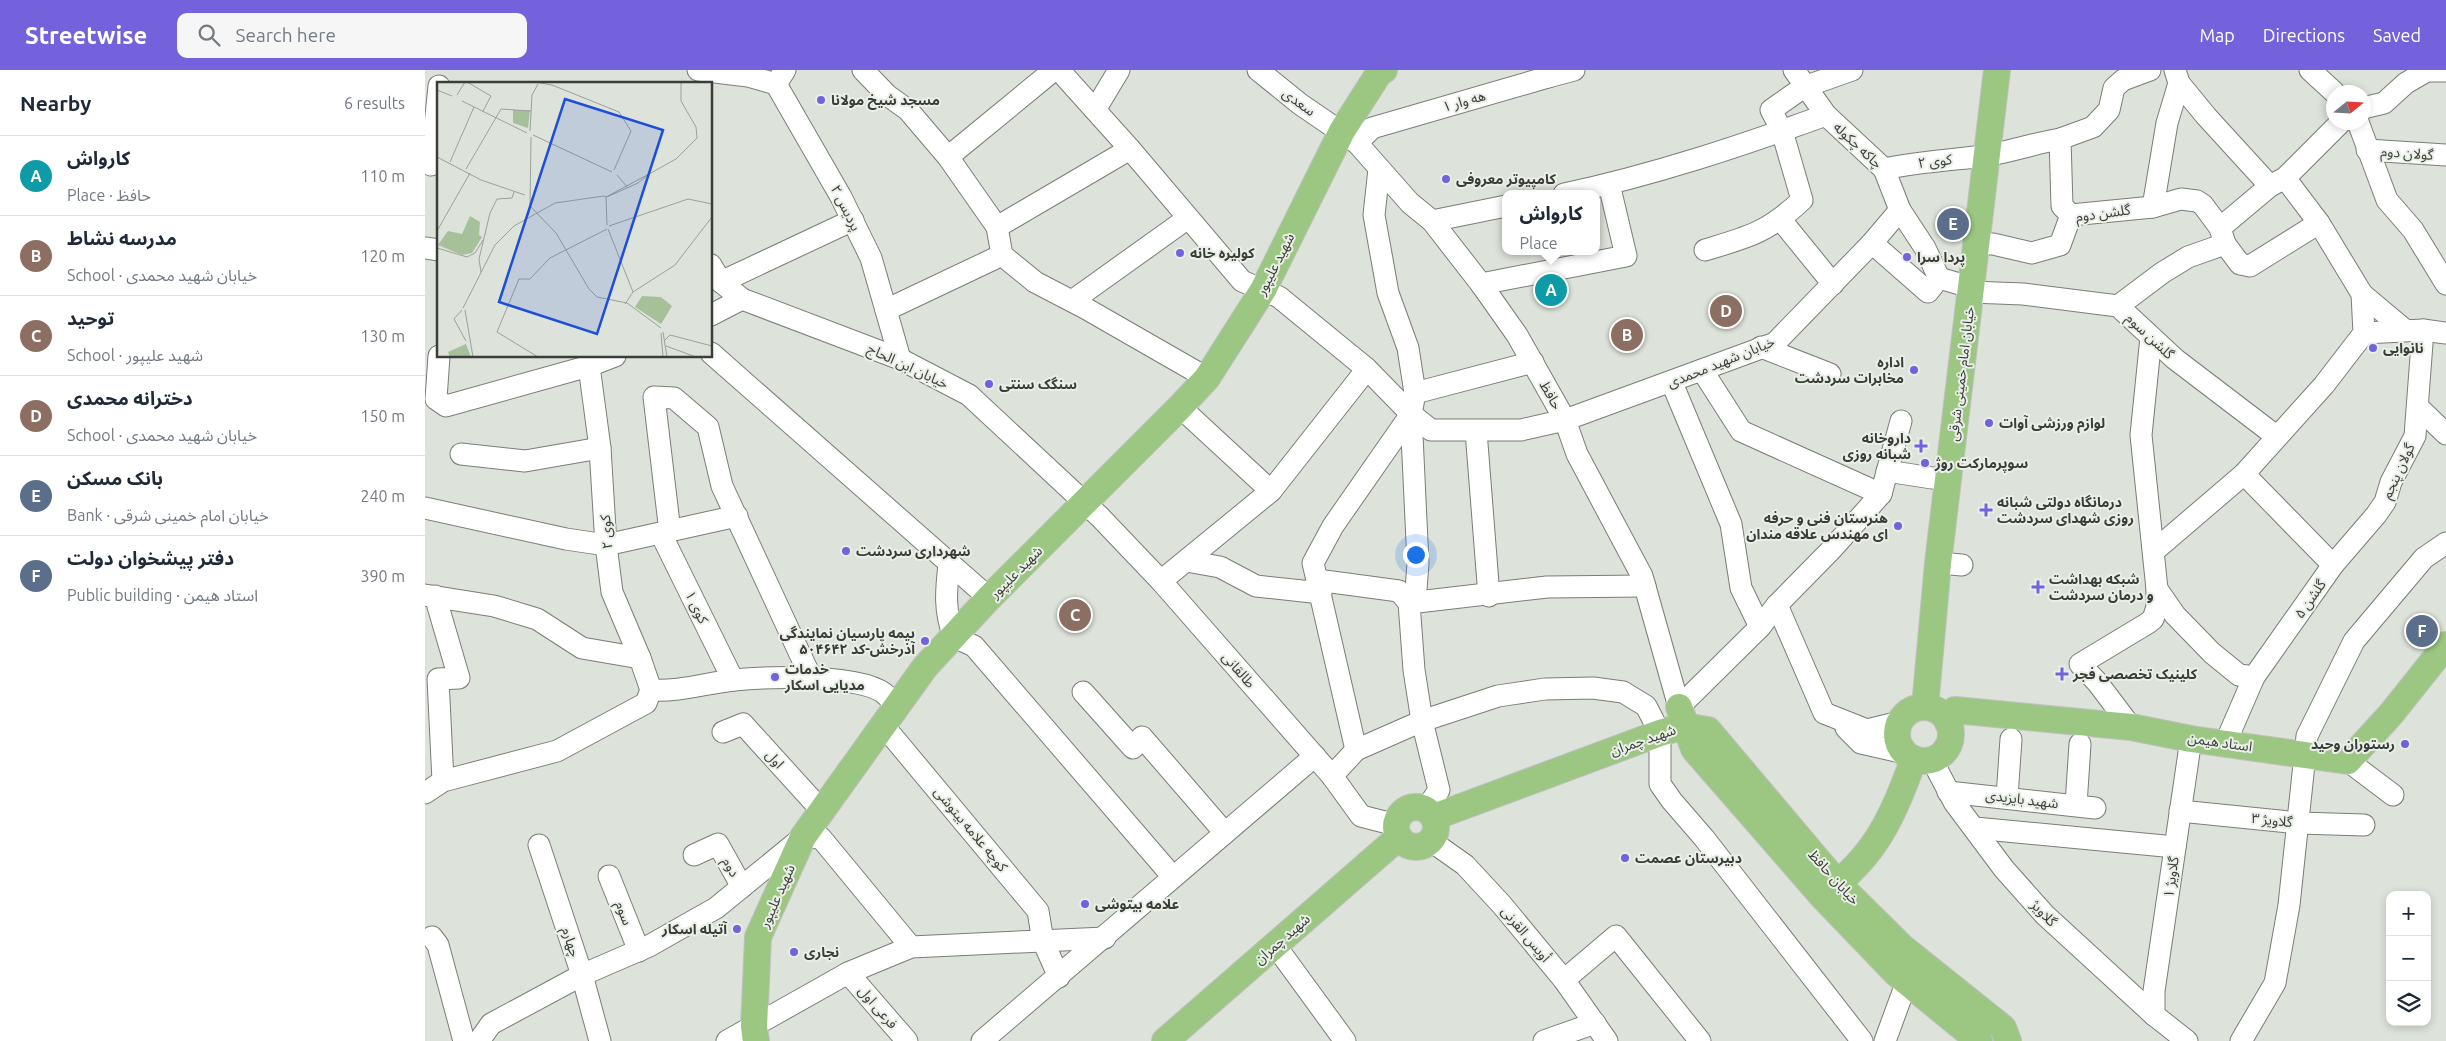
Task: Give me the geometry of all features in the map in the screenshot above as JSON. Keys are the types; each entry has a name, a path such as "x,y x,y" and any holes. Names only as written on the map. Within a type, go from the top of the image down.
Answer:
{"main road":[{"name":"شهید علیپور","path":"755,1034 758,937 803,837 925,667 989,598 1181,407 1207,378 1263,290 1350,137 1379,73 1384,70"},
{"name":"خیابان امام خمینی شرقی","path":"1925,707 1950,564 1948,479 1997,70"},
{"path":"2348,761 2391,714 2446,645"},
{"path":"1925,707 1934,709 1943,715 1948,723 1950,742 1943,753 1917,757 1897,738 1900,722 1906,714 1915,709 1925,707"},
{"name":"استاد هیمن","path":"1948,723 1955,710 2131,727 2191,739 2348,761"},
{"name":"شهید چمران","path":"1430,822 1674,722"},
{"name":"خیابان حافظ","path":"1674,722 1694,749 1895,955 1918,981 2002,1032"},
{"path":"1830,890 1879,838 1893,814 1917,757"},
{"path":"1413,807 1430,822 1420,847 1414,847 1403,842 1398,831 1398,819 1407,809 1413,807"},
{"name":"شهید چمران","path":"1165,1041 1275,944 1398,831"},
{"path":"1918,981 1979,1041"}],"street":[{"path":"698,70 781,77"},
{"path":"863,70 887,95 907,110 948,156 997,227 1001,255 1035,282 1207,378"},
{"path":"948,156 1054,70"},
{"name":"خیابان شهید محمدی","path":"1059,70 1130,149 1242,281 1279,297 1367,369 1411,414 1431,430 1476,432 1521,430 1565,420 1672,383 1775,343 1872,243 1899,210"},
{"path":"1095,110 1119,70"},
{"name":"سعدی","path":"1258,70 1300,104 1350,137"},
{"name":"هه وار ۱","path":"1350,137 1372,128 1547,74 1575,70"},
{"path":"1705,250 1750,237 1781,220 1801,200 1782,131 1771,110 1799,79 1852,70"},
{"name":"کوی ۲","path":"1884,169 1942,160 1986,156 2060,139 2093,127 2109,110 2114,88 2123,80 2150,70"},
{"path":"2371,106 2384,103 2406,83 2427,71 2446,71"},
{"name":"پردیس ۲","path":"781,77 871,258 900,359"},
{"path":"2177,77 2206,116 2278,182 2319,223 2362,294 2414,330"},
{"path":"2153,207 2177,77"},
{"name":"چاکه چکوله","path":"1799,79 1826,115 1884,169 1899,210 1925,248 1939,278"},
{"path":"432,165 437,108"},
{"path":"1582,190 1715,155 1826,115"},
{"path":"2118,306 2162,272 2222,236 2333,130"},
{"path":"2361,130 2387,200 2413,230 2446,284"},
{"name":"حافظ","path":"1350,137 1410,203 1432,221 1517,334 1533,362 1565,420 1577,454 1642,576 1674,722"},
{"path":"2060,139 2063,206 2071,215"},
{"path":"997,227 1130,149"},
{"name":"گولان دوم","path":"2367,150 2446,155"},
{"path":"1379,169 1374,215 1389,292 1408,348 1415,393 1411,414 1418,563 1416,590 1409,602 1414,670 1421,721 1439,790 1430,822"},
{"path":"1481,284 1626,256 1609,184"},
{"name":"گلشن دوم","path":"1977,244 1993,244 2032,253 2060,245 2071,215 2153,207 2181,199 2197,201 2203,205 2241,264 2249,266 2319,223"},
{"path":"1432,221 1502,207"},
{"path":"1072,301 1188,218"},
{"path":"716,273 853,220"},
{"path":"1781,220 1833,284"},
{"path":"1872,243 1928,292 1939,278 1963,285 1971,292"},
{"path":"886,310 1001,255"},
{"name":"خیابان ابن الحاج","path":"716,273 742,299 900,359 969,396 1084,503"},
{"name":"گلشن سوم","path":"1971,292 2023,294 2118,306 2175,359 2276,436"},
{"path":"2154,551 2244,474 2276,436 2324,385 2365,333 2362,294"},
{"path":"713,314 742,299"},
{"path":"2365,333 2414,330 2446,334"},
{"name":"گولان پنجم","path":"2333,565 2385,502 2391,482 2415,436 2418,407 2414,330"},
{"path":"2131,727 2097,682 2079,664 2153,619 2157,607 2154,551 2141,434 2151,337"},
{"path":"1761,347 1830,374"},
{"path":"713,355 989,598"},
{"path":"439,358 436,399 445,406 589,366 610,358"},
{"path":"1415,393 1533,362"},
{"name":"کوی ۲","path":"589,366 601,448 606,545 612,592 640,658 651,690"},
{"path":"1161,581 1271,490 1367,369"},
{"path":"1702,370 1741,432 1881,494"},
{"path":"1672,383 1731,524 1741,588 1760,627"},
{"name":"کوی ۱","path":"733,680 665,533 653,397 674,398 708,427 722,486 737,516"},
{"path":"1181,407 1271,490"},
{"path":"2418,407 2446,434"},
{"path":"1357,750 1313,563 1333,526 1411,414"},
{"path":"1863,1041 1660,784 1674,722 1760,627 1777,605 1830,551 1881,494 1901,421"},
{"path":"1476,432 1489,596"},
{"path":"461,454 525,461 601,448"},
{"path":"1887,471 1948,479"},
{"name":"گلشن ۵","path":"2225,744 2254,677 2333,565 2244,474"},
{"name":"طالقانی","path":"1084,503 1100,517 1161,581 1315,756 1361,816 1398,831"},
{"path":"425,508 566,539 606,545 737,516 813,680"},
{"path":"2241,1041 2275,983 2289,905 2307,736 2354,641 2424,558 2446,543"},
{"path":"1186,562 1220,567 1256,586 1319,586 1399,591 1409,602"},
{"path":"949,564 946,592 947,619 954,637 974,646 1173,877"},
{"path":"1409,602 1489,596 1547,588 1645,586"},
{"path":"2157,589 2175,616 2212,653 2239,675 2254,677"},
{"path":"443,781 438,679 459,678 430,596 494,606 537,618 582,648 640,658"},
{"path":"1777,605 1831,716 1861,743 1917,757"},
{"name":"کوچه علامه بیتوشی","path":"651,690 665,691 733,680 813,680 857,682 887,695 889,717 1039,910 1043,941 1059,977"},
{"path":"1332,776 1357,750 1421,721 1497,696 1545,689 1593,688 1623,692 1674,722"},
{"path":"425,793 443,781 557,751 646,703 651,690"},
{"path":"1083,692 1133,748 1142,736 1225,832"},
{"path":"1831,716 1867,730 1900,722"},
{"name":"اول","path":"723,732 743,724 821,811"},
{"path":"2007,797 2011,739"},
{"name":"گلاویژ ۱","path":"2154,1015 2154,991 2191,739"},
{"name":"شهید بایزیدی","path":"1948,792 2085,806 2080,744"},
{"path":"982,1041 1105,938 1173,877 1315,756"},
{"name":"گلاویژ","path":"1917,757 1948,792 2004,869 2045,915 2154,1015 2187,1041"},
{"path":"2348,761 2393,795"},
{"name":"گلاویژ ۳","path":"2180,810 2299,823 2364,825"},
{"name":"أویس القرنی","path":"1430,822 1565,980 1607,1041"},
{"path":"1975,828 2175,847"},
{"path":"479,1041 491,1024 582,975 639,951 716,908 803,837 821,838 911,947"},
{"name":"دوم","path":"694,855 718,844 742,887"},
{"name":"چهارم","path":"539,845 582,975 599,1041"},
{"name":"سوم","path":"609,876 639,951"},
{"path":"1565,980 1616,936 1700,1041"},
{"path":"427,937 438,945 463,1041"},
{"path":"727,1041 755,1034 849,972 911,947 1105,938"},
{"path":"1275,944 1345,1041"},
{"name":"فرعی اول","path":"849,972 907,1041"},
{"path":"1885,1041 1918,981"},
{"path":"1544,1041 1595,1023"}],"place":[{"name":"مسجد شیخ مولانا","path":"821,100"},
{"name":"کامپیوتر معروفی","path":"1446,179"},
{"name":"بانک مسکن","path":"1953,224"},
{"name":"کولیره خانه","path":"1180,253"},
{"name":"پردا سرا","path":"1907,257"},
{"name":"کارواش","path":"1551,290"},
{"name":"دخترانه محمدی","path":"1726,311"},
{"name":"مدرسه نشاط","path":"1627,335"},
{"name":"نانوایی","path":"2373,348"},
{"name":"اداره مخابرات سردشت","path":"1914,370"},
{"name":"سنگک سنتی","path":"989,384"},
{"name":"لوازم ورزشی آوات","path":"1989,423"},
{"name":"داروخانه شبانه روزی","path":"1921,446"},
{"name":"سوپرمارکت روژ","path":"1925,463"},
{"name":"درمانگاه دولتی شبانه روزی شهدای سردشت","path":"1986,510"},
{"name":"هنرستان فنی و حرفه ای مهندس علاقه مندان","path":"1898,526"},
{"name":"شهرداری سردشت","path":"846,551"},
{"name":"شبکه بهداشت و درمان سردشت","path":"2038,587"},
{"name":"توحید","path":"1075,615"},
{"name":"دفتر پیشخوان دولت","path":"2422,631"},
{"name":"بیمه پارسیان نمایندگی آذرخش-کد ۵۰۴۶۴۲","path":"925,641"},
{"name":"کلینیک تخصصی فجر","path":"2062,674"},
{"name":"خدمات مدیایی اسکار","path":"775,677"},
{"name":"رستوران وحید","path":"2405,744"},
{"name":"دبیرستان عصمت","path":"1625,858"},
{"name":"علامه بیتوشی","path":"1085,904"},
{"name":"آتیله اسکار","path":"737,929"},
{"name":"نجاری","path":"794,952"}]}
